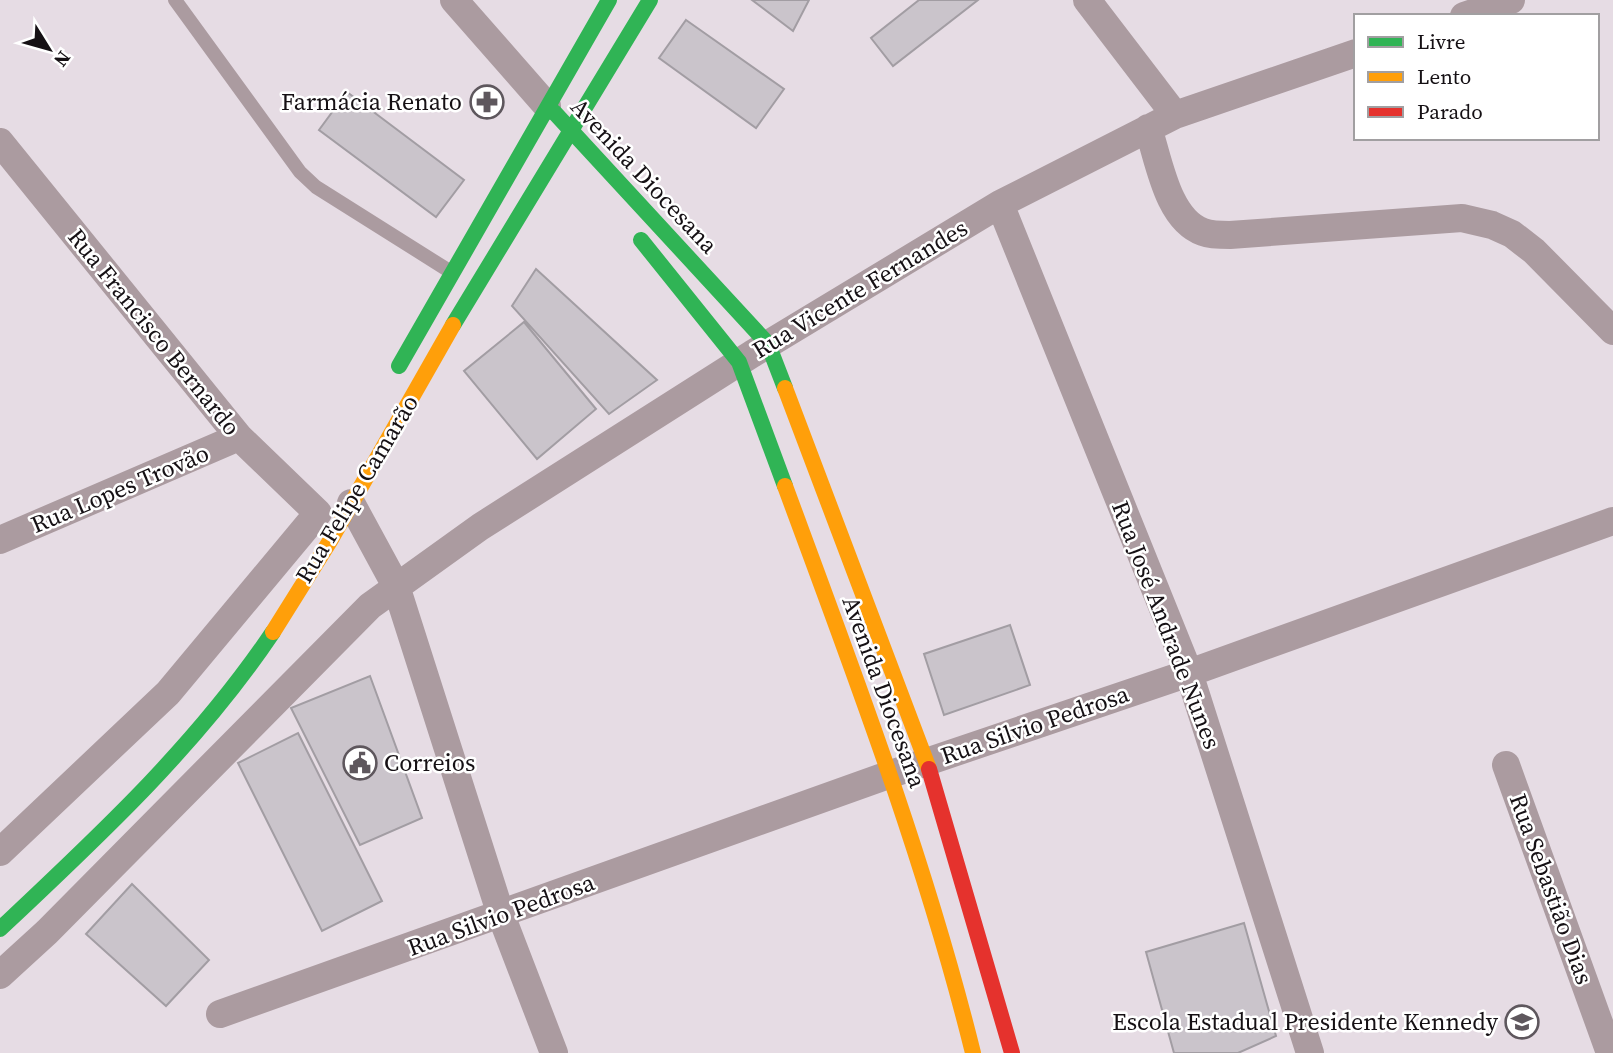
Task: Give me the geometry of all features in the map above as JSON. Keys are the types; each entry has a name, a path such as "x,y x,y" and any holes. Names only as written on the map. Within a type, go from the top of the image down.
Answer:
{"street":[{"path":"454,0 547,106"},
{"name":"Rua Felipe Camarão","path":"391,380 609,0"},
{"name":"Rua Felipe Camarão","path":"261,607 331,505 567,136 650,0"},
{"path":"1087,0 1175,115"},
{"path":"1470,14 1511,0"},
{"name":"Rua Vicente Fernandes","path":"396,586 480,527 739,362 1000,204 1175,115 1354,54"},
{"name":"Avenida Diocesana","path":"547,106 567,136 579,163"},
{"path":"1148,128 1175,208 1189,225 1204,233 1230,235 1462,218 1512,234 1534,251 1613,331"},
{"name":"Avenida Diocesana","path":"567,136 768,344 927,762 994,982 1012,1053"},
{"name":"Rua Francisco Bernardo","path":"2,150 239,437 331,505 396,586 501,915 554,1053"},
{"name":"Rua José Andrade Nunes","path":"1000,204 1189,673 1310,1053"},
{"name":"Avenida Diocesana","path":"629,226 739,362 891,774 958,993 967,1051"},
{"name":"Rua Lopes Trovão","path":"0,540 239,437"},
{"name":"Rua Felipe Camarão","path":"0,929 115,820 204,723 248,668 331,505"},
{"name":"Rua Felipe Camarão","path":"0,852 168,693 331,505"},
{"name":"Rua Silvio Pedrosa","path":"220,1014 891,774 1189,673 1613,521"},
{"path":"0,975 47,932 294,679 370,606 396,586"},
{"path":"248,668 294,679"},
{"name":"Rua Sebastião Dias","path":"1506,765 1610,1053"},
{"path":"958,993 994,982"}],"lane":[{"path":"175,0 300,172 316,187 451,272"}],"building":[{"path":"752,0 809,0 793,31"},
{"path":"919,0 978,0 893,66 871,38"},
{"path":"686,20 784,89 756,128 659,58"},
{"path":"347,92 464,180 436,217 319,130"},
{"path":"536,269 657,380 609,414 512,306"},
{"path":"524,322 596,409 537,459 464,371"},
{"path":"1010,625 1030,685 944,715 924,654"},
{"name":"Correios","path":"370,676 422,818 360,845 291,708"},
{"path":"298,733 382,901 322,931 238,763"},
{"path":"132,884 209,960 166,1006 86,934"},
{"path":"1244,923 1276,1036 1238,1053 1174,1053 1146,952"}],"traffic: fast":[{"path":"399,366 609,0"},
{"path":"453,325 650,0"},
{"path":"554,112 768,344 785,388"},
{"path":"641,240 739,362 785,486"},
{"path":"0,929 145,788 212,713 273,632"}],"traffic: slow":[{"path":"273,632 330,541 453,325"},
{"path":"785,388 929,769"},
{"path":"785,486 911,838 973,1053"}],"traffic: jam":[{"path":"929,769 1012,1053"}],"place":[{"name":"Farmácia Renato","path":"487,102"},
{"name":"Correios","path":"360,763"},
{"name":"Escola Estadual Presidente Kennedy","path":"1522,1022"}]}
